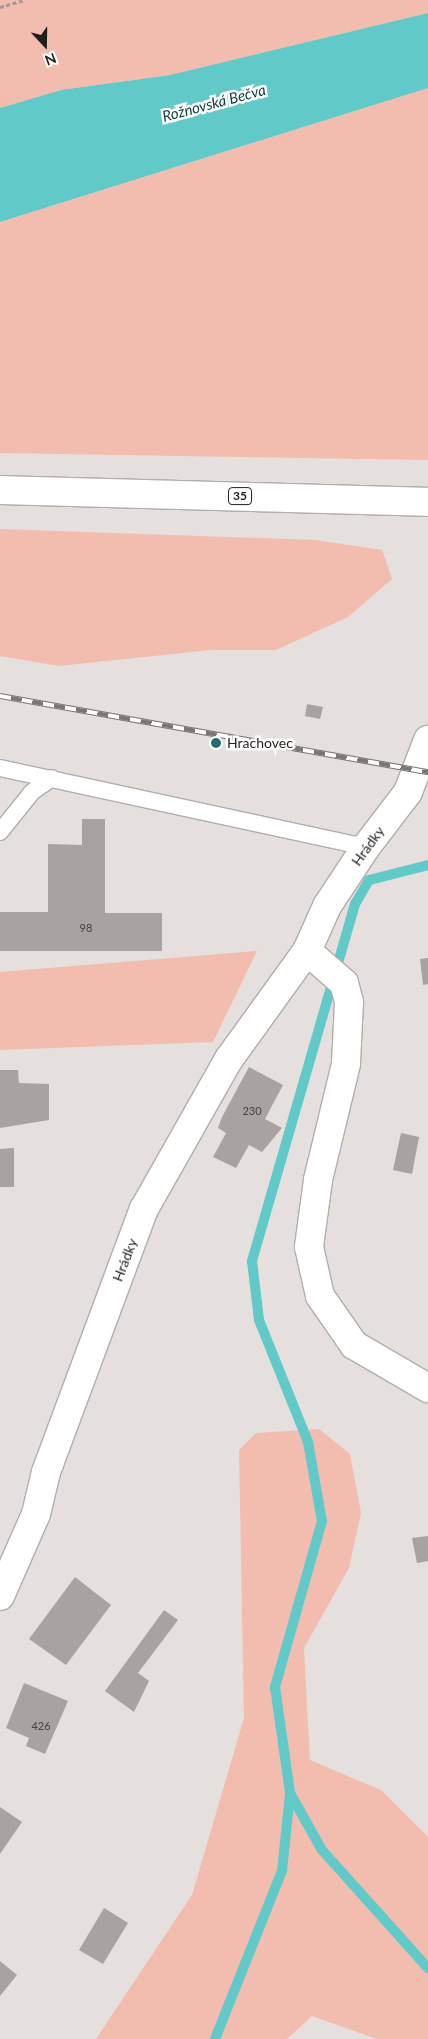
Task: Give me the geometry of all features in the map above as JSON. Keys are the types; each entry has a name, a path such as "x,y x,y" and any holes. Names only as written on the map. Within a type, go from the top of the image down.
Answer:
{"street":[{"name":"35","path":"0,490 428,502"},
{"name":"Hrádky","path":"0,1596 36,1514 46,1472 144,1208 229,1059 326,966 327,906 366,846 408,792 428,740"},
{"path":"326,966 349,1002 346,1064 318,1180 309,1248 320,1296 354,1345 428,1388"}],"lane":[{"path":"0,768 366,846"},
{"path":"0,832 32,792 52,778"}],"path":[{"path":"0,7 24,0"}],"shaded area":[{"path":"0,0 428,0 428,13 170,75 61,90 0,108"},
{"path":"428,88 428,460 0,453 0,222"},
{"path":"0,529 315,540 382,550 392,579 348,617 276,650 211,650 59,666 0,656"},
{"path":"257,951 213,1042 0,1050 0,972"},
{"path":"319,1429 350,1454 361,1513 349,1568 304,1648 310,1760 381,1790 428,1837 428,2039 377,2039 312,2016 287,2039 96,2039 192,1895 244,1718 239,1450 256,1433"}],"water":[{"name":"Rožnovská Bečva","path":"428,13 428,88 0,222 0,108 61,90 170,75"}],"building":[{"path":"307,704 323,707 320,719 305,716"},
{"path":"82,819 105,819 105,913 162,913 162,951 0,951 0,912 48,912 48,844 82,845"},
{"path":"428,958 428,984 423,985 420,959"},
{"path":"249,1067 283,1085 265,1119 282,1128 262,1152 249,1145 236,1168 213,1157 226,1133 218,1128 222,1117"},
{"path":"0,1070 18,1070 19,1083 49,1084 49,1120 0,1128"},
{"path":"401,1133 419,1137 412,1174 393,1170"},
{"path":"14,1148 14,1187 0,1187 0,1149"},
{"path":"428,1536 428,1561 417,1563 412,1538"},
{"path":"75,1577 111,1605 66,1665 29,1639"},
{"path":"164,1610 178,1620 138,1673 149,1681 134,1712 105,1691"},
{"path":"24,1683 68,1701 45,1754 26,1746 29,1738 6,1728"},
{"path":"0,1807 22,1822 0,1854"},
{"path":"104,1908 128,1923 103,1964 79,1950"},
{"path":"0,1961 17,1975 0,1996"}],"waterway":[{"path":"428,865 369,880 355,904 252,1261 259,1320 308,1442 322,1521 275,1687 290,1793 322,1850 428,1968"},
{"path":"215,2039 282,1871 290,1793"}],"railway":[{"path":"0,696 428,772"}],"place":[{"name":"Hrachovec","path":"216,743"}]}
